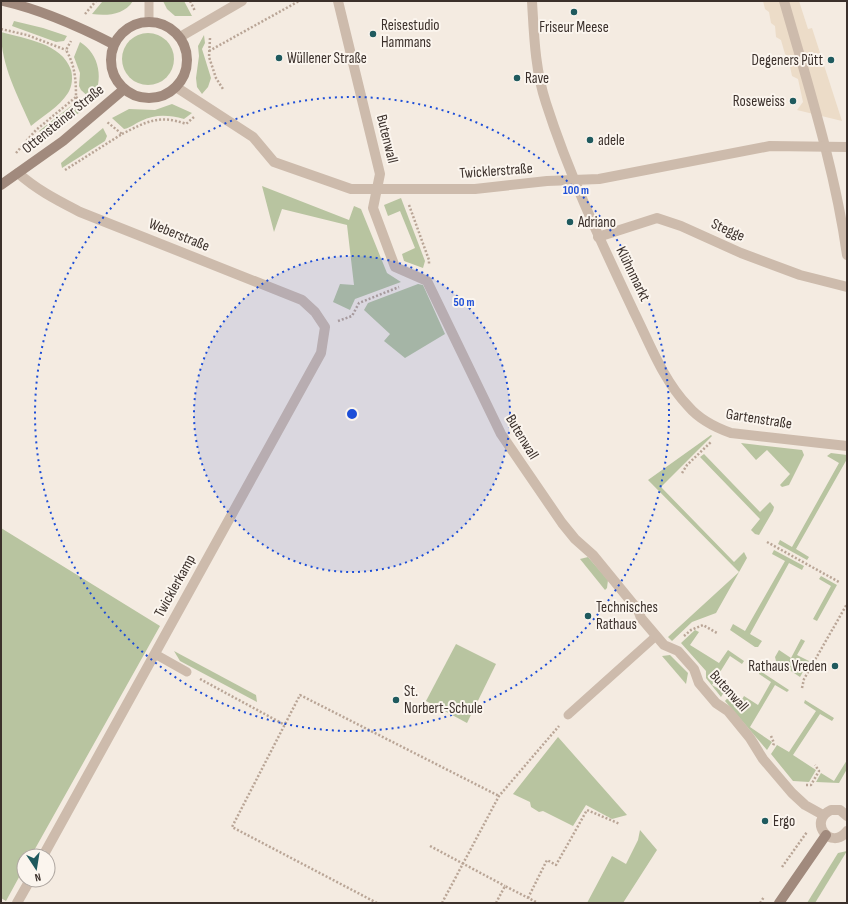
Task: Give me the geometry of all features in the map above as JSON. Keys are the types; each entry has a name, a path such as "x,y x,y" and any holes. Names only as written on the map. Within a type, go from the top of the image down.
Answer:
{"street":[{"path":"2,1 25,3 78,26 113,44"},
{"path":"180,38 202,23 242,1"},
{"name":"Butenwall","path":"338,1 380,174 373,208 395,267 427,281 501,434 562,523 575,539 593,555 638,610 641,618 664,645 678,651 694,669 699,683 716,703 728,711 750,738 763,759 792,793 805,805 823,815"},
{"name":"Klühnmarkt","path":"532,1 536,54 546,102 598,237 644,331"},
{"path":"784,1 842,215 847,255"},
{"path":"149,21 166,26 180,38 186,50 187,63 184,76 176,87 161,96 144,98 123,90 114,77 110,63 113,44 120,34 128,27 149,21"},
{"name":"Twicklerstraße","path":"176,87 253,137 274,162 351,189 475,189 599,179 627,175 724,154 770,146 847,147"},
{"name":"Ottensteiner Straße","path":"1,185 63,141 97,114 123,90"},
{"name":"Weberstraße","path":"18,173 45,195 80,212 302,300 316,312 325,327"},
{"name":"Stegge","path":"598,237 657,218 681,226 741,253 800,275 847,286"},
{"name":"Twicklerkamp","path":"47,848 321,353 325,327"},
{"name":"Gartenstraße","path":"644,331 664,374 688,406 708,423 731,433 847,446"},
{"path":"846,812 835,809 826,812 823,815 820,824 826,835 834,838 838,838 847,831"},
{"path":"779,903 826,835"},
{"path":"17,903 25,888"}],"lane":[{"path":"149,1 149,21"},
{"path":"568,715 656,636"},
{"path":"155,654 187,672"}],"path":[{"path":"66,50 86,11 96,1"},
{"path":"208,51 299,1"},
{"path":"202,23 209,36 210,44 208,51 216,78 223,89"},
{"path":"1,29 27,35 66,50 72,60 76,80 76,97 36,130 16,153"},
{"path":"65,170 122,134 155,120 172,120 186,124 193,118 211,110"},
{"path":"97,114 122,134"},
{"path":"325,327 352,316 359,303 408,283 427,281 429,260 407,200 409,188"},
{"path":"682,474 687,465 713,441"},
{"path":"767,542 839,582"},
{"path":"802,688 804,679 847,604"},
{"path":"672,648 691,630 697,627 703,625 717,633"},
{"path":"187,672 285,725"},
{"path":"377,903 232,827 300,695 499,796"},
{"path":"442,903 499,796 568,715"},
{"path":"792,793 800,785 811,785 819,771 815,765"},
{"path":"528,898 547,860 556,865 587,810 620,824"},
{"path":"780,871 808,830 808,826"},
{"path":"430,846 538,903"},
{"path":"496,903 505,886"},
{"path":"760,903 768,890"}],"green space":[{"path":"133,1 125,9 115,14 92,14 102,2"},
{"path":"163,1 184,1 192,16 175,16 167,9"},
{"path":"14,21 67,36 64,41 56,42 12,26"},
{"path":"1,32 31,40 51,48 60,54 71,70 72,82 68,93 56,107 31,126 7,69"},
{"path":"148,33 162,37 170,45 174,59 170,73 162,81 148,85 134,81 126,73 122,59 126,45 134,37"},
{"path":"204,35 205,43 202,49 211,78 208,87 202,94 197,87 196,78 199,56 198,46"},
{"path":"80,42 92,53 98,68 98,85 92,100 81,90 79,86 80,73 74,57"},
{"path":"172,104 192,113 184,119 167,116 152,117 124,129 112,118 129,109 155,110"},
{"path":"75,105 83,110 44,138 39,131 71,106"},
{"path":"103,128 107,136 105,141 62,168 61,163"},
{"path":"262,186 349,220 354,206 361,209 387,273 401,282 355,299 350,310 333,302 340,284 354,285 347,225 282,209 274,232"},
{"path":"401,198 425,261 423,268 404,261 402,254 415,248 400,211 388,216 384,205"},
{"path":"418,284 423,285 445,334 405,358 384,341 390,334 364,310 368,303"},
{"path":"711,435 712,436 661,487 734,562 744,552 747,558 716,613 692,622 672,641 668,637 739,572 648,480"},
{"path":"741,443 802,450 804,455 789,485 782,487 780,485 790,474 767,450 756,460"},
{"path":"831,453 847,455 847,459 796,549 809,557 807,560 778,544 780,540 792,547 839,463 827,456"},
{"path":"704,454 760,512 770,502 774,507 759,535 755,534 751,530 760,519 700,457"},
{"path":"1,528 160,626 35,848 16,848 16,883 6,901 1,898"},
{"path":"774,550 804,566 802,570 789,563 750,634 762,641 758,647 755,647 730,630 733,624 745,631 785,561 772,554"},
{"path":"588,557 608,580 607,588 605,590 580,559"},
{"path":"821,576 837,585 817,621 813,619 831,586 819,579"},
{"path":"695,630 699,632 690,645 719,663 728,650 744,661 742,664 730,656 712,685 724,692 721,697 706,678 706,671 681,643"},
{"path":"801,639 805,641 797,655 809,661 800,677 776,661 775,657 779,650 791,658"},
{"path":"456,644 496,664 467,723 426,701"},
{"path":"174,651 256,695 257,702 180,661"},
{"path":"670,655 688,673 686,684 662,656"},
{"path":"760,671 789,690 787,692 775,685 750,727 772,742 767,750 725,701 729,696 740,703 744,696 758,705 771,682 759,674"},
{"path":"805,700 834,718 832,721 820,714 793,755 816,770 809,782 793,781 771,754 777,745 789,752 816,711 804,703"},
{"path":"558,737 627,815 612,819 586,805 573,826 543,811 539,812 531,807 530,802 513,794"},
{"path":"847,760 847,769 839,783 816,782 821,773 834,781"},
{"path":"640,830 657,850 623,903 587,903 612,856 626,864 638,840"},
{"path":"847,851 815,903 807,903 838,853"}],"shaded area":[{"path":"763,1 799,1 808,29 812,28 842,121 797,110 803,102 798,79 792,76 788,57 785,54 781,40 776,37 775,26 771,23 769,12 765,9"}],"place":[{"name":"Friseur Meese","path":"574,12"},
{"name":"Reisestudio Hammans","path":"373,34"},
{"name":"Wüllener Straße","path":"279,58"},
{"name":"Degeners Pütt","path":"831,60"},
{"name":"Rave","path":"517,78"},
{"name":"Roseweiss","path":"793,101"},
{"name":"adele","path":"590,140"},
{"name":"Adriano","path":"570,222"},
{"name":"Technisches Rathaus","path":"588,616"},
{"name":"Rathaus Vreden","path":"835,666"},
{"name":"St. Norbert-Schule","path":"396,700"},
{"name":"Ergo","path":"765,821"}]}
